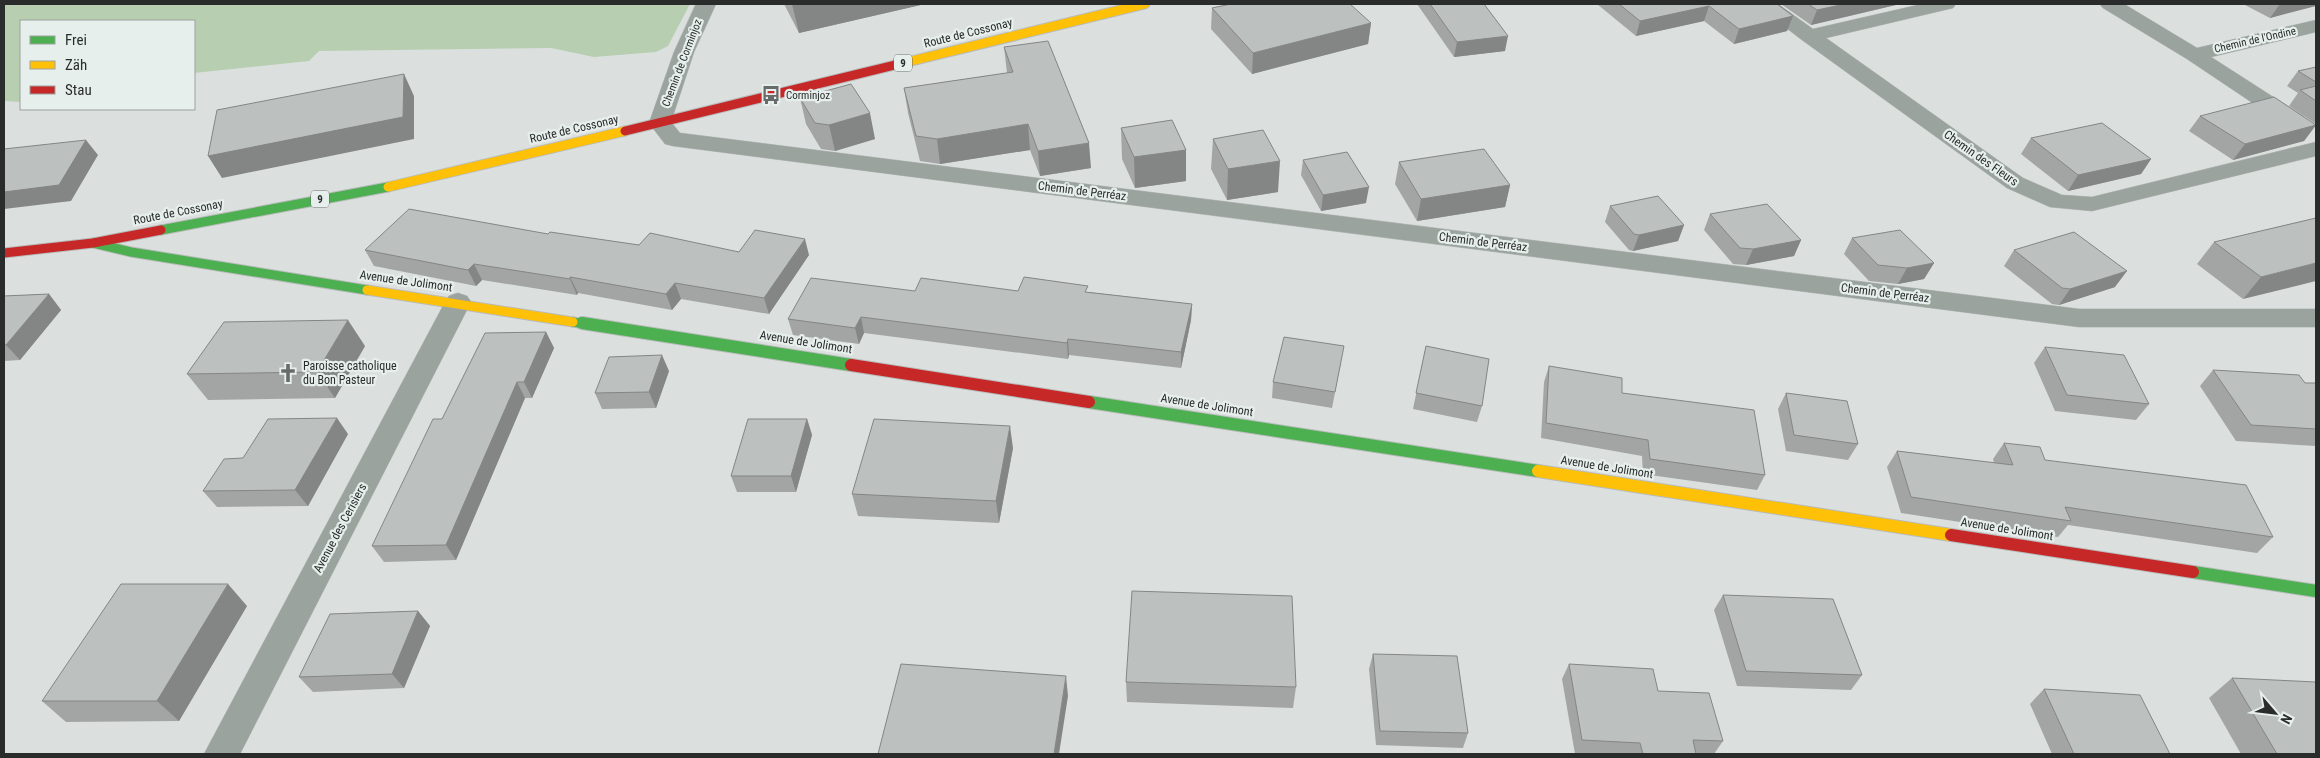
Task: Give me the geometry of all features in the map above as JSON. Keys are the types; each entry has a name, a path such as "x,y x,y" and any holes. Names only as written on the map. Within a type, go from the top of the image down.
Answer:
{"street":[{"name":"Chemin de Corminjoz","path":"660,123 684,52 706,4"},
{"name":"Route de Cossonay","path":"4,253 93,243 414,182 1145,4"},
{"name":"Chemin des Fleurs","path":"1765,4 2015,183 2058,202 2092,204 2316,148"},
{"path":"1809,36 1946,4"},
{"path":"2110,4 2194,55 2316,136"},
{"name":"Chemin de l'Ondine","path":"2194,55 2316,26"},
{"name":"Chemin de Perréaz","path":"660,123 673,139 2079,318 2316,318"},
{"name":"Avenue de Jolimont","path":"93,243 131,252 289,278 458,302 2316,591"},
{"name":"Avenue des Cerisiers","path":"222,754 458,302"}],"green space":[{"path":"4,4 690,4 668,46 656,52 594,57 551,48 319,51 309,61 195,73 195,20 20,20 20,102 4,101"}],"building":[{"path":"1231,4 1350,4 1371,23 1253,53 1212,8"},
{"path":"1430,4 1484,4 1508,36 1457,42"},
{"path":"1619,4 1777,4 1793,16 1739,29 1709,6 1640,21"},
{"path":"1808,4 1845,4 1817,10"},
{"path":"1048,41 1089,143 1038,151 1028,124 937,139 916,136 904,88 1013,72 1004,47"},
{"path":"2316,67 2316,82 2298,71"},
{"path":"404,74 403,117 208,156 217,110"},
{"path":"851,84 870,113 829,125 815,123 800,98"},
{"path":"2316,86 2316,101 2300,90"},
{"path":"2274,97 2316,125 2245,144 2200,116"},
{"path":"1172,120 1186,150 1134,157 1121,128"},
{"path":"2102,123 2151,159 2078,175 2031,138"},
{"path":"1263,130 1280,161 1228,169 1213,139"},
{"path":"86,140 59,185 4,192 4,149"},
{"path":"1484,149 1510,185 1421,199 1399,162"},
{"path":"1347,152 1369,187 1323,195 1303,160"},
{"path":"1658,196 1684,225 1639,235 1634,234 1610,206"},
{"path":"1767,204 1801,240 1753,249 1740,248 1710,214"},
{"path":"409,209 548,234 550,232 639,245 650,233 739,252 755,230 805,239 764,298 675,283 666,294 570,277 570,279 474,264 468,270 365,250"},
{"path":"2316,218 2316,263 2261,277 2214,242"},
{"path":"1900,230 1934,263 1907,268 1878,265 1852,238"},
{"path":"2074,232 2127,271 2070,289 2062,288 2014,250"},
{"path":"1024,277 1088,286 1085,292 1192,304 1181,352 1068,339 1067,343 861,317 855,328 788,319 811,278 915,291 921,278 1018,291"},
{"path":"49,294 6,345 4,345 4,296"},
{"path":"348,320 317,372 187,374 224,322"},
{"path":"546,332 524,382 517,382 446,545 372,546 433,419 442,419 485,333"},
{"path":"1284,337 1344,346 1335,392 1273,382"},
{"path":"1426,346 1489,359 1482,406 1416,393"},
{"path":"2045,347 2124,355 2149,404 2067,395"},
{"path":"662,355 649,392 595,393 609,357"},
{"path":"1549,366 1622,378 1622,393 1754,410 1765,475 1650,459 1648,440 1546,423"},
{"path":"2213,370 2299,375 2305,383 2316,383 2316,429 2251,425"},
{"path":"1786,393 1847,401 1858,444 1794,435"},
{"path":"337,418 295,490 203,491 224,459 243,458 268,419"},
{"path":"748,419 807,419 791,476 731,476"},
{"path":"874,419 1010,426 996,501 852,494"},
{"path":"2004,443 2040,447 2045,460 2246,485 2273,537 2065,507 2071,521 1911,497 1897,451 2013,465"},
{"path":"121,584 228,584 157,701 42,701"},
{"path":"1132,591 1292,596 1296,687 1126,682"},
{"path":"1723,595 1833,599 1862,675 1746,671"},
{"path":"418,611 392,674 299,677 330,614"},
{"path":"1373,654 1457,656 1468,733 1380,731"},
{"path":"901,664 1066,676 1054,754 878,754"},
{"path":"1569,664 1653,669 1658,691 1709,693 1723,741 1693,740 1696,754 1643,754 1640,743 1582,740"},
{"path":"2232,678 2316,682 2316,754 2277,754"},
{"path":"2044,689 2140,695 2170,754 2074,754"}],"traffic: fast":[{"path":"161,230 388,187"},
{"path":"93,243 131,252 367,290"},
{"path":"573,322 851,365"},
{"path":"1089,402 1538,471"},
{"path":"2193,572 2316,591"}],"traffic: slow":[{"path":"899,64 1145,4"},
{"path":"388,187 625,131"},
{"path":"367,290 573,322"},
{"path":"1538,471 1951,535"}],"traffic: jam":[{"path":"625,131 899,64"},
{"path":"4,253 93,243 161,230"},
{"path":"851,365 1089,402"},
{"path":"1951,535 2193,572"}],"place":[{"name":"Corminjoz","path":"771,95"},
{"name":"Paroisse catholique du Bon Pasteur","path":"288,373"}]}
